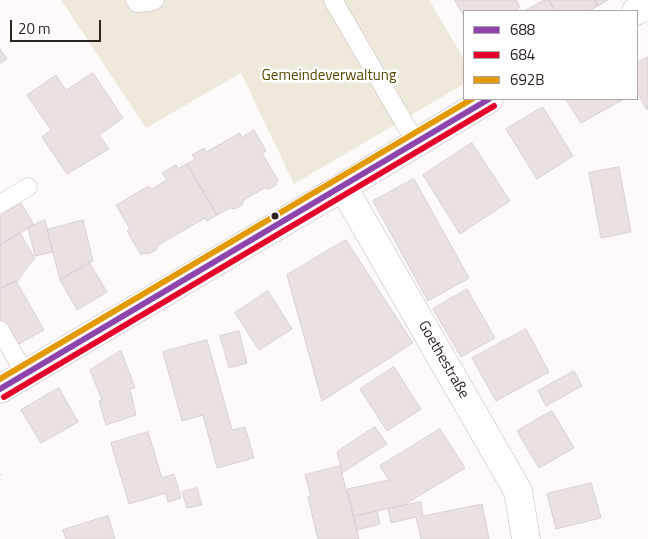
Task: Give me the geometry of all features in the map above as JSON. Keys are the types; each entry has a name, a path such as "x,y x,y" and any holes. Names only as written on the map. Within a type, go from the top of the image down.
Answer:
{"main road":[{"path":"0,389 488,100"},
{"name":"Goethestraße","path":"343,187 518,491 526,539"}],"lane":[{"path":"135,0 137,3 155,0"},
{"path":"332,0 416,142"},
{"path":"0,204 28,187"},
{"path":"0,330 25,374"}],"green space":[{"name":"Gemeindeverwaltung","path":"61,0 429,0 463,57 463,85 294,184 241,73 146,128"}],"building":[{"path":"516,0 520,7 516,10 463,10 463,14 455,1"},
{"path":"544,0 549,0 554,10 527,10"},
{"path":"595,0 598,6 591,10 554,10 549,1"},
{"path":"595,0 608,0 598,6"},
{"path":"0,49 7,59 0,63"},
{"path":"648,57 648,109 646,109 638,93 638,62"},
{"path":"93,73 123,118 99,135 109,149 67,174 42,137 51,130 27,95 56,75 66,90"},
{"path":"567,100 622,100 581,123"},
{"path":"543,107 573,156 537,179 506,129"},
{"path":"254,130 266,151 262,153 278,180 276,185 269,189 264,188 244,200 242,205 235,209 230,208 217,215 187,164 195,159 192,155 204,148 206,152 240,133 242,137"},
{"path":"472,143 510,201 460,234 423,175"},
{"path":"187,164 217,215 207,221 205,218 158,245 156,250 141,255 127,231 130,229 116,205 149,186 152,189 167,180 162,173 176,165 178,168"},
{"path":"619,167 631,232 601,238 589,173"},
{"path":"414,179 469,278 428,301 373,201"},
{"path":"21,203 34,225 0,245 0,216"},
{"path":"45,220 53,252 35,256 28,228"},
{"path":"83,220 93,261 60,280 47,230"},
{"path":"20,233 35,259 17,282 0,289 0,245"},
{"path":"346,240 413,343 322,401 287,275"},
{"path":"89,262 107,292 77,310 60,280"},
{"path":"16,281 44,330 13,347 0,324 0,289"},
{"path":"467,289 495,338 461,357 433,309"},
{"path":"268,291 292,329 259,350 235,313"},
{"path":"526,329 549,372 496,401 472,358"},
{"path":"239,331 247,363 229,368 220,336"},
{"path":"207,340 232,430 245,427 254,458 217,468 203,415 182,421 163,352"},
{"path":"121,351 135,388 130,389 136,415 106,425 99,401 102,400 90,370"},
{"path":"394,367 421,409 387,431 360,389"},
{"path":"574,371 582,386 546,406 538,391"},
{"path":"59,388 78,422 41,443 21,410"},
{"path":"552,411 574,448 539,468 517,431"},
{"path":"375,427 387,444 342,473 337,452"},
{"path":"440,429 465,468 404,505 354,516 347,489 389,480 380,466"},
{"path":"148,432 162,478 174,474 181,498 168,502 166,493 129,504 111,443"},
{"path":"340,466 359,539 318,539 308,497 311,496 305,475"},
{"path":"591,483 601,518 556,529 547,494"},
{"path":"197,488 202,505 187,508 182,492"},
{"path":"421,502 423,516 482,504 489,539 421,539 416,517 391,523 388,509"},
{"path":"377,511 380,524 357,530 354,517"},
{"path":"108,516 115,539 66,539 63,530"}],"transit line":[{"name":"692B","path":"0,379 470,100"},
{"name":"688","path":"0,389 487,100"},
{"name":"684","path":"4,397 494,106"}]}
